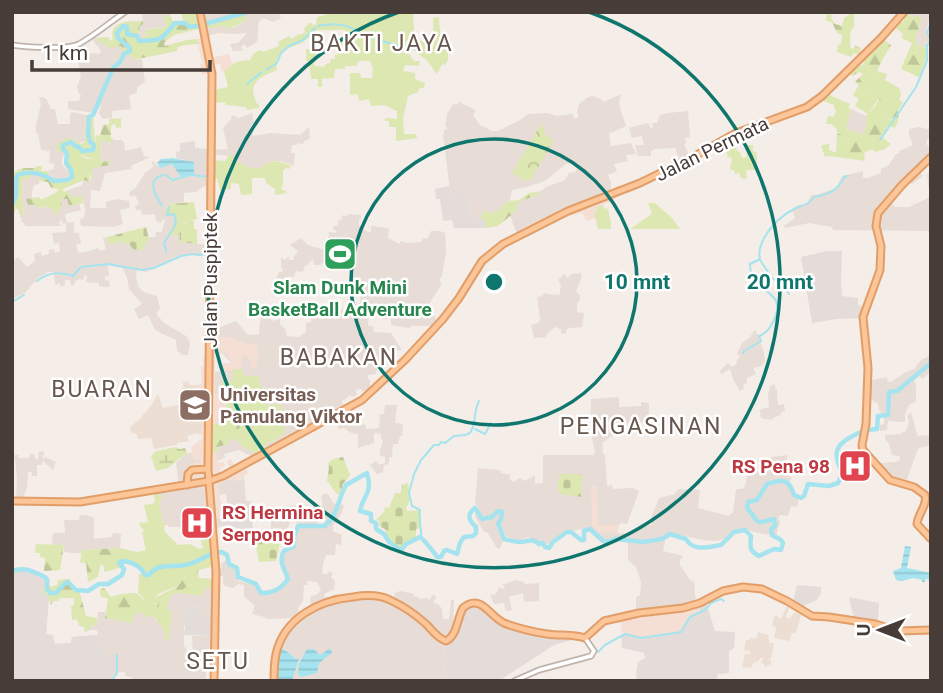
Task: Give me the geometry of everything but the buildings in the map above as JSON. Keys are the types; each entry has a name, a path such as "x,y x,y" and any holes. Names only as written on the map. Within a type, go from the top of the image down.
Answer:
{"main road":[{"name":"Jalan Puspiptek","path":"200,12 213,80 208,469 212,480 210,494 216,578 214,681"},
{"name":"Jalan Permata","path":"12,500 80,502 202,483 362,400 405,360 445,316 459,299 479,265 491,252 557,216 646,180 736,133 813,103 881,38 904,12"},
{"path":"931,157 880,209 877,216 876,230 881,246 880,273 863,315 868,368 862,446 867,456 890,480 916,488 926,496 917,523 931,539"},
{"path":"188,484 188,474 192,470 208,469"},
{"path":"202,483 207,486 211,504"},
{"path":"274,681 276,650 290,625 300,616 313,607 343,598 370,595 386,598 413,613 443,641 451,638 461,611 472,603 480,604 505,623 546,634 585,638 604,621 683,608 723,591 743,587 764,590 812,617 875,624 899,631 931,630"}],"street":[{"path":"12,45 76,45 108,26 125,12"},
{"path":"514,681 539,670 591,656 594,651 585,638"}],"shaded area":[{"path":"142,12 170,12 170,15 165,17 166,27 147,29 145,38 138,36 143,23"},
{"path":"217,12 278,12 281,18 273,22 264,18 259,21 257,42 247,48 244,44 241,47 243,51 233,51 230,44 238,43 247,33 206,36 204,29 225,26 233,28 247,20 234,15 203,23 202,16"},
{"path":"906,12 931,12 927,28 931,40 926,43 926,48 917,45 916,37 922,18 913,18"},
{"path":"95,33 96,38 121,45 134,60 142,59 145,82 137,87 137,93 129,95 131,109 112,111 112,118 103,119 99,113 101,106 97,104 93,113 68,109 68,101 79,101 81,95 77,87 81,76 78,61 101,51 94,42 92,35"},
{"path":"204,38 211,58 229,54 232,64 230,68 222,72 220,64 210,65 210,73 202,75 200,64 203,63 197,39"},
{"path":"621,94 619,102 626,126 609,134 611,146 631,143 636,154 626,155 628,161 614,164 617,171 608,175 611,194 517,234 510,216 517,202 565,180 569,173 575,172 577,164 566,164 545,181 512,190 510,200 498,216 471,221 467,193 449,197 443,189 449,188 449,183 443,135 447,129 447,114 453,104 457,105 460,101 476,110 473,115 480,125 498,131 528,114 572,114 575,119 579,117 579,104 588,97 592,96 604,102"},
{"path":"39,97 47,100 51,109 55,109 58,124 70,124 72,112 86,115 85,141 57,150 65,154 62,164 70,175 63,179 55,179 48,174 49,170 54,169 54,164 49,163 50,151 41,150 36,133 41,104"},
{"path":"851,109 866,116 863,134 845,129"},
{"path":"688,111 690,137 685,138 684,144 690,158 681,162 675,148 655,149 651,151 651,156 638,156 635,145 644,145 642,136 632,138 629,128 648,123 651,128 660,115"},
{"path":"252,113 253,136 271,133 300,135 309,127 308,140 303,144 292,145 291,153 295,153 294,166 272,161 262,168 250,168 234,161 236,157 213,154 213,150 228,149 223,128 232,115 239,118"},
{"path":"919,127 931,130 931,138 928,138 926,144 931,148 931,157 918,170 923,176 912,184 908,179 889,200 895,207 909,207 930,197 927,175 930,170 931,231 833,230 832,227 809,223 785,228 784,226 795,218 792,209 807,204 811,195 836,188 842,176 863,171 863,178 868,178 881,173 881,169 889,165 899,151 913,145 909,129"},
{"path":"101,140 121,140 124,142 125,151 141,147 144,156 150,157 131,166 132,169 105,173 100,191 91,190 90,208 106,208 106,202 117,199 129,201 130,208 120,210 123,224 114,227 81,226 80,219 84,218 85,210 82,195 71,198 69,190 82,185 84,180 90,182 93,177 92,168 108,161 100,162"},
{"path":"195,141 195,148 210,149 210,176 194,175 194,162 176,158 180,143"},
{"path":"153,161 160,168 172,163 180,176 173,180 165,175 171,181 188,176 210,178 210,187 204,186 196,192 184,193 184,202 168,204 167,215 174,215 176,218 168,236 180,235 179,246 182,242 210,245 209,252 206,252 205,256 192,254 174,257 146,272 137,270 136,277 143,292 157,296 160,308 157,315 164,323 186,336 190,342 188,355 182,355 177,350 176,340 155,330 148,315 139,319 134,309 142,304 129,289 122,268 108,265 109,276 105,276 105,280 109,281 110,287 99,286 99,282 86,282 85,275 83,280 76,280 74,285 71,285 70,280 65,280 65,285 60,287 60,283 55,285 54,272 48,272 38,278 25,293 12,299 12,262 18,257 27,267 35,261 34,254 41,252 42,256 49,254 49,250 54,249 55,253 60,251 59,243 54,244 52,233 66,232 66,223 63,224 61,219 59,224 62,226 25,226 22,223 22,179 31,172 40,174 39,184 34,185 32,192 35,205 58,208 61,199 79,204 81,210 65,214 67,223 74,222 74,233 79,233 81,244 76,244 78,253 98,248 100,251 106,249 103,238 107,237 112,245 120,241 142,251 149,237 155,237 156,232 162,232 165,220 156,221 155,214 142,215 141,210 136,210 135,206 139,204 135,195 131,197 129,193 154,166 151,163"},
{"path":"619,185 621,191 613,201 596,207 596,218 587,221 582,213 565,217 564,214 534,228 522,228 580,202 616,191 615,186"},
{"path":"449,186 449,196 467,192 471,220 484,219 487,228 454,228 452,220 443,221 440,199 436,199 435,189"},
{"path":"348,214 361,215 359,226 368,232 371,232 371,226 389,228 388,238 400,244 400,241 422,242 422,239 428,238 431,231 445,233 446,251 440,279 442,284 427,307 437,324 434,328 409,328 391,325 391,319 369,314 368,326 373,326 374,332 391,333 402,350 390,350 390,361 378,362 376,374 368,375 370,387 365,391 356,390 357,395 350,395 342,400 343,407 324,416 326,421 260,455 258,450 280,435 281,405 267,405 259,376 244,376 233,381 227,389 227,395 215,395 215,372 222,371 221,364 231,363 211,340 211,331 236,321 248,335 259,334 259,315 268,313 272,321 280,319 287,336 299,337 306,332 306,323 311,322 312,318 318,316 318,319 323,319 331,310 349,309 349,305 360,303 361,294 352,294 351,275 354,273 349,269 349,263 340,263 335,269 325,262 314,265 312,258 303,272 296,271 294,277 287,277 284,282 276,279 283,268 281,258 286,260 289,257 289,260 293,260 298,251 290,245 301,238 308,245 324,250 329,232 336,233 333,227 338,225 338,220 341,221 342,215 347,217"},
{"path":"827,251 842,251 842,296 858,298 858,305 865,307 862,318 812,323 801,257"},
{"path":"580,272 582,277 576,291 580,296 577,312 584,313 582,327 569,328 566,333 561,334 561,329 555,327 546,337 534,338 531,325 539,323 540,319 537,297 544,293 559,296 561,285 558,280 565,274 567,278"},
{"path":"755,330 765,361 761,366 753,368 756,374 747,378 744,389 740,391 730,369 721,374 720,371 728,363 732,367 737,364 740,356 737,354 742,343"},
{"path":"217,338 248,344 257,343 258,360 256,368 252,368 248,356 243,356 242,369 222,371 221,364 231,363 227,353 215,354 215,394 227,395 226,409 219,409 219,424 210,453 216,453 218,463 224,462 225,466 220,468 223,475 231,471 227,461 231,459 236,469 246,463 248,473 237,481 234,479 218,484 222,508 219,519 211,519 205,488 199,488 198,485 184,486 183,472 191,468 191,464 201,462 201,459 194,460 191,447 203,438 202,434 198,433 208,395 201,395 197,391 197,385 202,384 203,359 210,357 210,346 219,342"},
{"path":"931,355 931,372 922,379 919,376 914,380 916,401 909,405 905,422 888,421 887,430 880,431 884,416 878,403 868,399 868,381 887,377 888,382 892,381 914,369 921,360"},
{"path":"189,381 189,385 197,385 201,395 208,395 208,428 187,436 189,441 154,449 151,438 138,439 136,433 132,434 130,427 142,417 158,394 163,408 184,404 183,382"},
{"path":"774,384 778,393 778,405 784,404 785,411 773,420 761,418 760,410 769,407 769,387"},
{"path":"619,397 619,407 649,403 649,422 616,424 615,433 602,443 607,486 639,491 627,524 620,523 617,533 632,534 652,525 651,518 659,498 675,494 678,489 700,490 698,508 729,516 733,512 736,489 745,486 747,476 759,472 759,469 770,467 771,457 788,455 787,474 792,478 787,484 793,496 799,498 797,507 791,506 788,516 780,515 776,536 744,528 737,529 718,541 677,534 666,537 663,551 683,556 680,565 694,582 696,603 688,606 636,611 636,597 640,595 641,582 636,567 628,560 628,540 616,538 604,541 597,532 588,528 566,532 550,544 528,537 518,541 506,536 499,521 496,526 503,541 500,549 487,532 484,532 476,518 478,468 500,470 501,473 511,475 509,479 514,482 519,478 525,481 535,475 535,484 543,483 543,455 593,455 595,452 591,399"},
{"path":"385,405 397,405 395,423 403,424 402,436 398,444 393,444 389,464 384,465 383,472 377,474 370,465 376,461 379,465 385,463 385,457 380,456 383,440 381,434 374,433 374,443 358,448 358,434 344,428 338,429 337,416 342,414 345,421 351,421 351,426 365,424 366,429 379,428 380,414 384,414"},
{"path":"911,412 918,436 931,435 931,445 919,448 906,482 892,477 878,466 880,463 900,460 899,456 892,455 885,435 906,431 909,422 907,416"},
{"path":"229,439 239,441 242,446 252,450 256,457 252,460 251,456 239,450 224,454 225,458 217,461 217,447"},
{"path":"39,451 45,452 43,460 45,457 56,462 53,470 43,461 42,465 37,465 37,476 28,472 27,488 22,500 16,500 15,458 12,456 19,454 18,458 29,458 30,454 34,454 35,459 38,459"},
{"path":"187,453 193,453 201,459 198,484 205,488 209,495 211,514 199,514 192,520 190,516 182,521 182,526 169,527 161,521 159,490 179,486 176,463"},
{"path":"244,477 246,501 251,501 252,516 242,517 222,508 221,503 227,503 226,494 219,495 218,484 234,479 238,481"},
{"path":"591,486 597,486 598,525 619,525 617,533 599,532 592,525"},
{"path":"323,494 328,494 333,503 344,505 333,526 333,531 342,535 341,545 336,544 335,555 326,555 323,564 322,573 333,573 331,578 335,580 334,589 324,594 325,600 311,604 310,597 321,590 317,582 307,581 307,585 304,585 303,601 298,608 299,613 293,618 267,619 252,614 255,606 244,596 244,585 238,584 233,588 225,586 223,576 217,576 217,569 221,569 221,564 226,560 227,565 237,568 235,576 239,581 253,585 262,594 269,595 281,589 289,579 282,571 280,553 285,548 291,548 301,524 291,521 286,531 289,534 286,539 271,533 271,521 274,520 277,507 298,505 319,518 318,526 322,526 325,521 321,519 322,513 319,511 323,504"},
{"name":"RS Hermina Serpong","path":"190,512 192,519 199,516 200,520 211,519 212,529 198,535 196,528 190,529 190,533 185,534 180,527 183,513"},
{"path":"211,514 211,519 252,516 253,531 222,526 212,529 199,520 199,515"},
{"path":"80,515 94,518 94,539 112,537 113,533 121,534 120,548 72,553 64,552 64,545 52,545 53,533 65,533 64,520 79,520"},
{"path":"12,566 16,571 31,572 45,580 44,592 49,595 46,634 53,635 55,644 71,643 72,637 98,635 97,630 90,630 90,626 97,625 98,612 105,612 105,617 132,623 136,612 143,613 146,617 154,616 168,640 167,609 171,595 178,593 203,596 205,587 214,589 214,619 199,615 198,607 190,605 187,609 183,608 184,646 193,658 192,636 211,636 210,654 206,654 206,681 132,681 132,677 125,676 125,672 116,672 111,681 12,681"},
{"path":"23,570 45,580 44,592 49,595 46,634 53,635 54,644 71,643 72,637 98,635 99,646 104,648 105,655 118,655 116,672 111,681 12,681 12,574"},
{"path":"516,580 525,584 539,583 539,601 524,602 523,593 509,597 512,610 506,611 504,603 494,604 490,595 496,594 499,587 504,589 505,586 502,585"},
{"path":"797,585 821,587 821,593 817,600 801,607 793,603"},
{"path":"400,591 414,594 413,597 420,599 430,600 432,595 435,595 433,602 442,609 443,619 449,619 451,600 454,600 453,633 448,638 441,638 393,600 395,593"},
{"path":"380,597 406,610 446,644 446,681 292,681 299,660 279,647 294,623 311,610 340,599"},
{"path":"849,597 879,603 878,622 854,620"},
{"path":"706,602 715,631 735,632 734,648 729,651 729,673 718,674 717,679 702,681 637,681 638,662 645,658 644,653 622,648 621,636 625,633 640,638 680,632 689,616 700,612 697,605"},
{"path":"190,605 199,608 199,615 214,619 214,636 184,635 182,608 187,609"},
{"path":"697,605 700,613 680,632 640,638 622,632 620,618 677,611"},
{"path":"469,606 480,607 502,624 579,638 554,645 499,681 446,681 446,644 451,643 463,611"},
{"path":"787,606 789,608 786,617 789,619 795,612 801,615 790,641 774,638 776,629 772,625 775,615 781,619"},
{"path":"758,632 768,635 769,643 774,643 771,658 768,659 771,664 765,667 761,658 754,662 751,668 742,667 745,654 750,654 750,651 744,650 746,640 756,639"}],"green space":[{"path":"181,12 198,12 202,28 174,35 164,43 165,46 197,39 198,44 185,45 178,47 177,51 133,60 131,55 124,56 121,46 111,48 96,38 108,37 111,41 117,25 143,21 138,36 145,38 146,30 166,27 164,16 170,15 174,23 184,23"},
{"path":"327,12 413,12 412,37 434,46 433,18 439,17 441,45 448,50 445,65 442,64 437,74 427,60 413,49 409,54 414,61 420,61 419,66 405,65 403,71 415,73 415,79 425,83 424,88 408,96 403,119 404,134 416,134 417,138 396,141 396,127 389,127 389,121 385,121 385,118 397,119 397,111 384,105 371,106 369,99 359,101 358,94 350,95 350,73 360,73 361,78 372,78 373,68 370,61 360,61 357,66 345,66 345,69 335,69 334,78 322,79 322,87 318,87 318,79 311,79 306,49 317,49 314,66 324,67 331,59 335,59 337,41 346,36 344,30 317,30 303,42 280,54 276,63 277,70 262,77 254,86 253,94 259,108 247,110 246,107 226,105 225,102 214,103 214,90 228,87 224,71 232,64 250,60 254,53 261,50 263,52 279,46 278,42 289,36 291,39 300,35 305,32 304,29 309,23 316,24 317,17 326,15"},
{"path":"849,12 854,12 850,48 861,48 860,54 854,53 851,57 837,52 842,35 837,33 832,22 826,21 827,14 832,15 835,24 842,26"},
{"path":"906,12 913,18 916,15 922,18 916,37 917,45 926,48 928,55 919,77 901,69 912,43 901,38 903,34 891,24 896,18 903,22 899,15"},
{"path":"245,13 247,20 229,29 225,26 204,29 203,24"},
{"path":"881,38 891,45 878,71 878,88 859,99 853,95 859,85 855,82 863,74 859,72 852,76 847,71 858,61 861,66 864,64 861,59"},
{"path":"877,71 887,74 885,80 899,88 901,94 899,100 903,102 892,120 877,111 879,98 868,114 855,106 859,99 878,88"},
{"path":"825,93 850,104 846,129 860,133 854,139 841,138 837,129 826,124 828,116 834,117 836,110 834,105 818,99"},
{"path":"880,98 884,101 878,111 891,120 897,110 899,111 895,128 890,126 883,138 891,144 885,149 875,152 872,149 864,153 865,161 825,157 821,145 829,144 829,150 836,152 837,134 841,134 841,138 853,139 860,133 863,134 866,116"},
{"path":"86,115 93,116 97,151 83,151 81,156 87,159 97,158 98,167 92,168 93,178 89,171 69,165 68,155 56,150 58,143 67,138 81,144 85,142"},
{"path":"121,118 121,127 116,128 115,123 111,126 113,140 107,144 105,140 101,140 100,162 110,159 110,165 98,167 97,158 84,156 73,148 79,146 83,151 97,151 95,139 96,135 100,136 103,125 109,124 109,119"},
{"path":"541,124 545,135 553,142 531,179 524,181 512,173"},
{"path":"738,132 742,143 735,145 742,158 747,157 745,145 753,145 753,151 757,153 757,170 746,170 747,178 744,179 740,177 740,173 735,174 734,170 731,170 731,157 728,158 726,149 735,141 732,136"},
{"path":"65,154 69,154 68,165 82,164 89,171 90,182 84,180 63,189 64,192 69,190 71,198 82,195 83,203 69,206 67,199 61,199 62,208 58,208 59,213 54,215 53,209 28,205 26,199 39,197 41,200 58,189 51,188 48,182 39,181 40,174 32,172 30,178 22,180 24,214 20,215 18,209 15,209 12,214 14,173 42,166 41,171 48,171 54,181 69,179 72,171 64,164"},
{"path":"229,155 237,157 235,161 251,168 276,161 291,166 283,171 281,187 287,193 275,195 275,189 266,183 265,178 252,178 252,194 241,195 239,184 231,183 231,189 220,190 217,178 212,178 213,160 225,161"},
{"path":"540,191 537,195 518,202 516,211 498,226 487,228 484,219 480,218 485,210 491,214 509,201 519,200 529,193"},
{"path":"194,202 197,219 180,224 182,242 178,247 180,235 167,236 175,221 173,215 165,216 168,204"},
{"path":"648,203 655,203 680,229 630,229 652,214"},
{"path":"603,205 608,209 611,229 598,229 594,212 597,211 596,207"},
{"path":"194,221 197,244 182,242 180,224"},
{"path":"146,227 149,239 142,251 120,241 109,244 107,237"},
{"path":"233,369 242,369 244,376 259,376 261,388 269,388 267,405 281,404 284,417 283,422 280,422 281,426 285,426 285,434 258,450 260,455 256,457 252,450 233,439 229,439 228,444 217,447 218,452 210,453 210,427 219,423 219,409 226,409 227,390 222,389 222,381 233,381"},
{"path":"227,395 241,413 251,414 253,419 241,423 239,429 235,429 237,438 229,439 228,444 217,447 214,445 215,438 221,432 214,433 225,424 223,418"},
{"path":"185,448 187,453 168,468 156,471 151,456 156,451"},
{"path":"343,457 350,475 343,484 340,495 327,481 328,463"},
{"path":"560,474 582,474 581,497 560,494 557,488"},
{"path":"408,483 410,499 407,511 420,510 420,528 416,529 416,539 403,550 392,544 386,530 378,525 380,521 376,520 385,507 389,508 395,493 401,493 402,485"},
{"path":"159,490 159,495 162,495 159,502 161,521 165,522 164,531 178,545 190,544 199,549 203,548 201,542 204,529 212,529 215,566 185,577 177,586 144,602 138,593 141,571 132,564 137,552 146,550 142,532 144,530 139,523 148,522 144,505 155,502 153,491"},
{"path":"272,536 280,543 276,561 259,562 254,537"},
{"path":"36,544 64,545 60,570 44,571 45,558 40,557 40,553 35,553"},
{"path":"120,548 137,552 132,564 124,562 123,567 104,572 104,566 100,565 98,577 88,582 86,563 80,562 82,550"},
{"path":"198,570 199,582 161,598 154,616 145,617 143,613 136,612 132,623 105,618 108,598 101,597 100,590 104,588 111,597 135,593 144,602 176,587 184,578"},
{"path":"49,578 50,587 57,585 58,580 70,579 72,587 80,593 86,616 97,618 97,625 90,626 90,630 85,632 77,619 72,620 71,606 74,605 74,598 60,598 51,605 48,595 43,593 45,580"},
{"path":"199,578 215,579 214,589 205,588 203,596 178,593 199,582"},
{"path":"171,595 167,609 172,612 169,640 164,640 165,633 154,616 161,598"}],"water":[{"path":"161,159 194,162 194,175 180,176 172,164 160,168 157,163"},
{"path":"905,546 911,547 907,568 931,573 931,580 896,580 893,571 901,568"},
{"path":"279,647 299,659 292,681 276,681 275,663"},
{"path":"307,649 314,649 320,655 329,649 332,653 319,663 317,673 301,677 298,674 299,664"}],"waterway":[{"path":"98,103 113,68 124,54 130,51 118,38 117,33 123,26 127,27 127,34 137,36 139,41 153,40 163,36 175,23 197,26 248,12"},
{"path":"931,22 927,33 931,39"},
{"path":"318,26 337,24 373,38 415,49"},
{"path":"266,70 277,63 281,53 289,46 303,40 315,28"},
{"path":"880,140 916,87 927,61 927,45 931,40"},
{"path":"247,84 262,72"},
{"path":"12,204 16,197 18,175 37,174 54,181 72,177 63,145 71,142 82,151 93,150 94,145 88,134 89,117 93,115 98,104"},
{"path":"213,177 215,169"},
{"path":"162,206 153,184 163,175"},
{"path":"166,175 172,180 190,175 209,177"},
{"path":"844,177 848,176"},
{"path":"743,353 761,341 759,336 770,328 777,311 775,299 756,282 750,270 750,264 760,259 764,238 781,217 814,197 832,192 844,178"},
{"path":"166,251 164,243 176,222 174,214 167,215 169,207"},
{"path":"37,281 54,273 73,276 81,267 108,264 142,270 154,268 181,256 206,253"},
{"path":"760,260 772,278 784,286 789,294"},
{"path":"12,302 24,295"},
{"path":"12,571 25,569 45,577 50,593 56,593 68,582 76,590 88,591 99,584 108,584 122,575 124,569 119,563 122,561 136,565 145,575 149,575 157,568 190,564 222,552 227,555 229,564 237,568 238,577 256,584 261,593 273,591 288,579 282,555 294,546 298,526 325,526 335,512 346,485 367,473 368,490 360,511 371,514 371,521 376,523 376,529 399,549 420,537 437,557 441,557 447,550 457,554 464,537 476,533 476,527 470,517 475,508 482,519 492,517 498,511 502,512 498,524 504,539 518,542 532,540 549,548 567,532 584,540 584,531 590,529 607,542 616,539 643,542 662,539 670,534 701,548 721,545 734,532 745,530 751,536 752,550 759,556 774,549 781,550 783,543 772,535 774,519 757,521 747,508 748,502 757,500 767,484 777,481 790,485 794,495 801,498 808,484 829,486 838,483 842,474 837,457 839,447 854,436 877,429 878,416 888,415 889,392 897,391 931,363"},
{"path":"419,515 420,510 412,506 409,493 421,460 434,445 445,443 454,436 470,433 479,401"},
{"path":"475,429 485,434 491,423"},
{"path":"420,517 421,537"},
{"path":"598,652 625,634 641,638 681,632 690,617 705,610 711,603 721,599 724,601"},
{"path":"112,681 117,673 117,655"}],"place":[{"name":"Slam Dunk Mini BasketBall Adventure","path":"340,254"},
{"name":"Universitas Pamulang Viktor","path":"195,405"},
{"name":"RS Pena 98","path":"855,466"},
{"name":"RS Hermina Serpong","path":"197,523"}],"district":[{"name":"BAKTI JAYA","path":"382,43"},
{"name":"BABAKAN","path":"339,357"},
{"name":"BUARAN","path":"102,389"},
{"name":"PENGASINAN","path":"641,426"},
{"name":"SETU","path":"218,661"}]}
